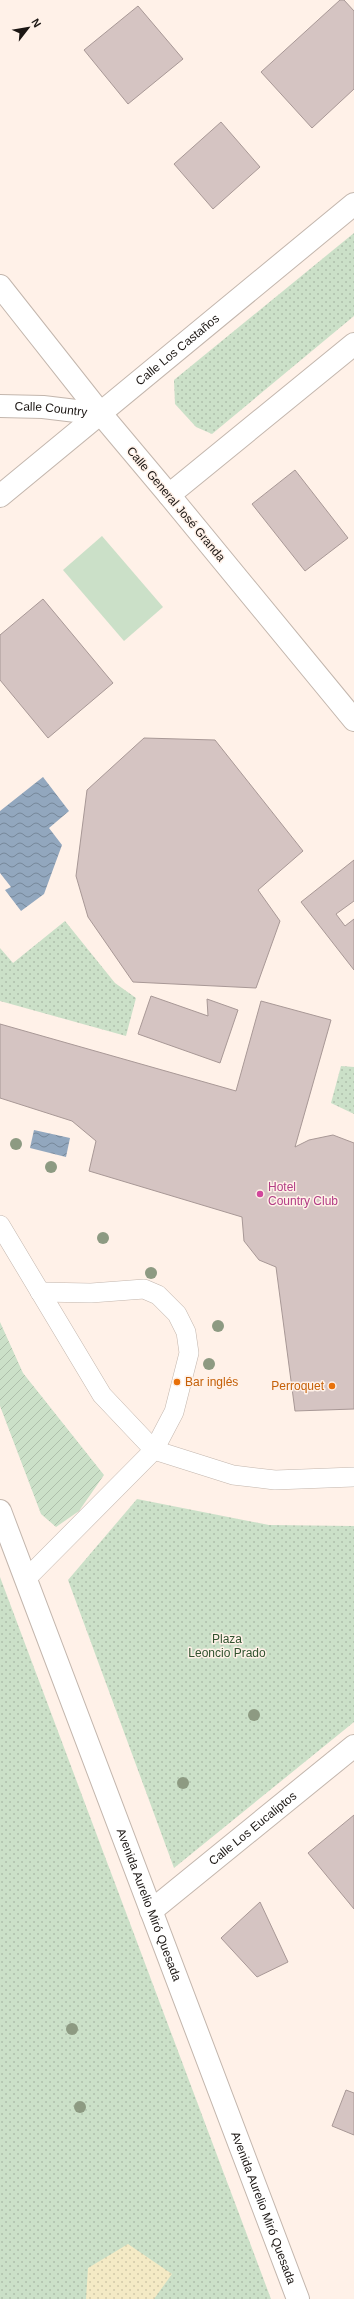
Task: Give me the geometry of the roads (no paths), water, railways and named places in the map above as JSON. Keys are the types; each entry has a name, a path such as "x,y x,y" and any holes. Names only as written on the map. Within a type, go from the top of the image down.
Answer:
{"street":[{"name":"Calle Los Castaños","path":"0,496 354,204"},
{"name":"Calle General José Granda","path":"0,286 101,414 354,720"},
{"path":"169,495 354,344"},
{"name":"Calle Country","path":"0,406 43,407 101,414"},
{"name":"Avenida Aurelio Miró Quesada","path":"0,1511 298,2299"},
{"name":"Calle Los Eucaliptos","path":"151,1911 354,1746"}],"lane":[{"path":"0,1225 102,1395 154,1450 234,1475 275,1480 354,1477"},
{"path":"26,1580 154,1450 174,1412 188,1353 186,1332 177,1314 158,1296 144,1289 91,1293 40,1292"}],"water":[{"path":"43,777 69,811 49,828 62,845 44,894 21,911 5,890 11,887 0,873 0,811"},
{"path":"34,1130 70,1138 66,1157 30,1148"}],"place":[{"name":"Hotel Country Club","path":"260,1194"},
{"name":"Bar inglés","path":"177,1382"},
{"name":"Perroquet","path":"332,1386"}],"park label":[{"name":"Plaza Leoncio Prado","path":"227,1646"}]}
